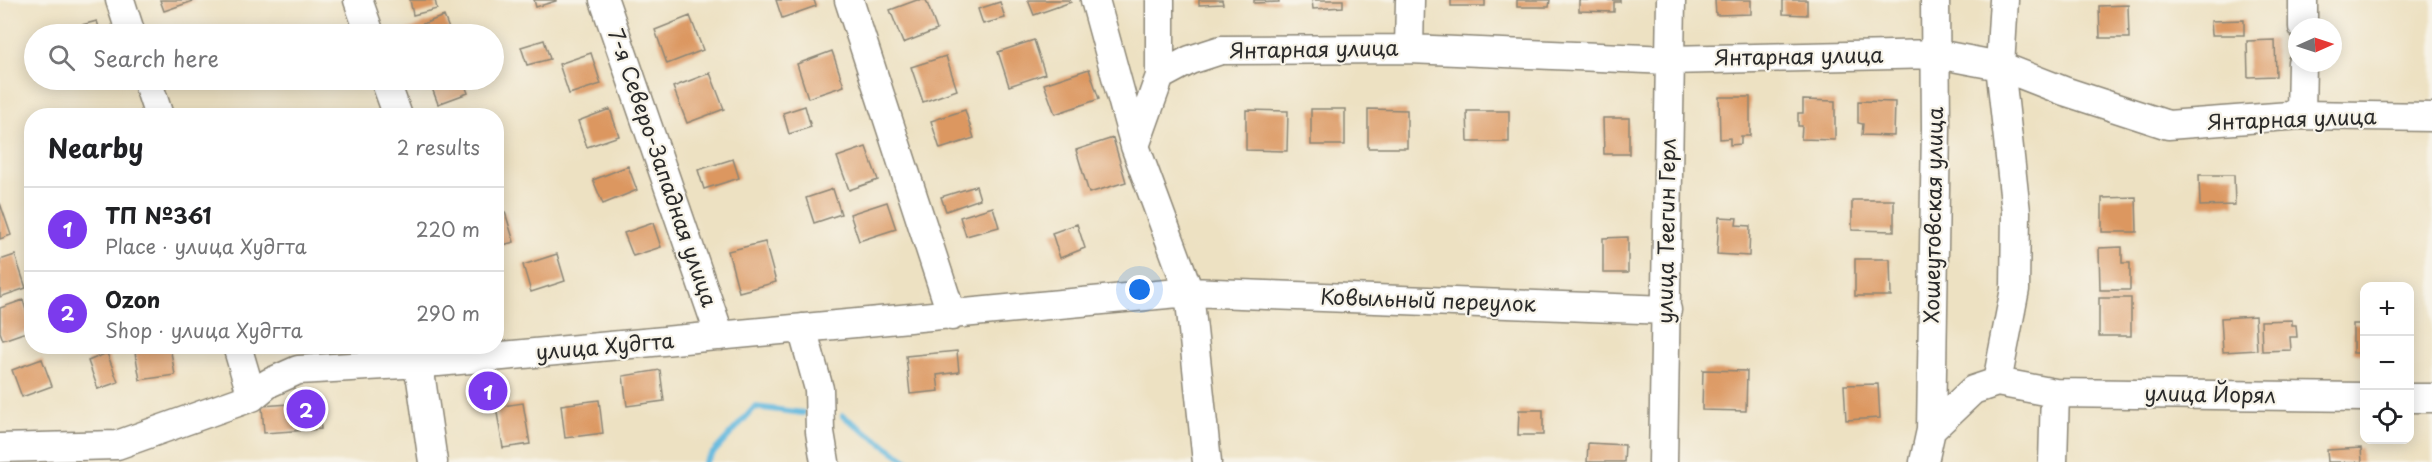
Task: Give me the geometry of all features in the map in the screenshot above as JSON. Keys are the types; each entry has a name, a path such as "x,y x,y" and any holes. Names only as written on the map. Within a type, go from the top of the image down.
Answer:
{"street":[{"path":"120,0 128,24"},
{"path":"358,0 366,24"},
{"name":"7-я Северо-Западная улица","path":"604,0 720,336"},
{"path":"849,0 952,316"},
{"path":"1095,0 1135,146 1189,292 1207,462"},
{"path":"1135,146 1160,76 1160,0"},
{"path":"1409,49 1410,0"},
{"name":"улица Теегин Герл","path":"1663,462 1671,0"},
{"name":"Хошеутовская улица","path":"1924,462 1931,430 1937,54 1935,0"},
{"path":"1931,430 1973,390 1997,382 2015,289 2016,212 2000,66 2004,0"},
{"path":"2303,0 2303,18"},
{"name":"Янтарная улица","path":"1160,76 1190,60 1221,50 1409,49 1669,60 1937,54 2000,66 2064,91 2168,125 2301,115 2432,117"},
{"path":"2301,115 2302,72"},
{"path":"150,90 156,108"},
{"path":"389,90 395,108"},
{"name":"улица Худгта","path":"504,350 720,336 1189,292"},
{"name":"Ковыльный переулок","path":"1189,292 1667,310"},
{"path":"802,328 819,389 820,432 825,462"},
{"path":"239,354 252,397"},
{"name":"улица Худгта","path":"0,448 117,445 252,397 269,383 298,370 415,364 469,354"},
{"path":"415,364 421,379 433,462"},
{"name":"улица Йорял","path":"1997,382 2055,393 2360,397"},
{"path":"2053,462 2055,393"},
{"path":"2414,398 2432,398"}],"building":[{"path":"160,0 196,0 164,11"},
{"path":"410,0 435,0 437,9 413,15"},
{"path":"534,0 556,0 556,1 536,7"},
{"path":"776,0 814,0 816,6 782,18"},
{"path":"917,0 926,0 937,30 903,43 890,10"},
{"path":"1028,0 1070,0 1071,2 1034,15"},
{"path":"1199,0 1222,0 1223,4 1199,5"},
{"path":"1254,0 1279,0 1279,2 1254,3"},
{"path":"1312,0 1343,0 1343,7 1313,9"},
{"path":"1451,0 1485,0 1485,6 1451,6"},
{"path":"1517,0 1550,0 1549,7 1517,7"},
{"path":"1579,0 1620,0 1620,2 1614,2 1614,12 1579,11"},
{"path":"1715,0 1751,0 1751,14 1716,15"},
{"path":"1783,0 1807,0 1807,15 1783,14"},
{"path":"1000,2 1005,18 983,24 978,9"},
{"path":"2128,5 2129,38 2100,38 2099,6"},
{"path":"444,16 447,24 423,24"},
{"path":"690,16 703,50 667,64 655,30"},
{"path":"2244,20 2244,35 2212,35 2211,21"},
{"path":"544,40 550,59 527,65 521,47"},
{"path":"1034,40 1045,74 1009,86 998,52"},
{"path":"2275,40 2276,76 2248,77 2247,41"},
{"path":"832,51 844,86 808,98 797,64"},
{"path":"591,53 601,84 569,94 559,64"},
{"path":"946,56 957,90 923,102 911,67"},
{"path":"1089,69 1099,99 1055,114 1044,84"},
{"path":"710,73 724,109 687,123 673,87"},
{"path":"433,90 467,90 468,93 438,104"},
{"path":"1719,97 1750,97 1750,136 1741,136 1741,144 1730,145 1730,138 1720,139"},
{"path":"1803,100 1835,101 1835,140 1801,139 1802,126 1798,126 1798,113 1803,113"},
{"path":"1858,101 1895,102 1894,136 1862,135 1863,124 1858,123"},
{"path":"805,106 811,127 789,134 783,113"},
{"path":"610,109 619,136 587,147 578,121"},
{"path":"1311,109 1345,109 1345,145 1311,145"},
{"path":"1368,109 1407,110 1407,148 1368,148"},
{"path":"965,110 974,138 940,149 931,121"},
{"path":"1246,110 1288,111 1287,151 1246,150"},
{"path":"1467,111 1509,111 1509,142 1468,142"},
{"path":"1603,118 1629,118 1629,154 1604,154"},
{"path":"1113,138 1126,182 1089,193 1076,150"},
{"path":"866,147 878,180 849,190 837,157"},
{"path":"733,159 739,178 704,189 698,170"},
{"path":"628,166 637,190 603,204 593,180"},
{"path":"2199,175 2234,175 2235,205 2200,206"},
{"path":"976,186 980,199 946,211 941,197"},
{"path":"833,189 841,214 814,223 806,198"},
{"path":"2136,197 2137,232 2102,232 2102,198"},
{"path":"1852,200 1894,200 1894,231 1852,230"},
{"path":"887,202 896,229 859,241 850,214"},
{"path":"0,203 11,235 0,239"},
{"path":"993,207 999,227 966,236 960,217"},
{"path":"504,212 514,242 504,245"},
{"path":"1719,217 1737,218 1736,225 1750,226 1749,256 1717,254"},
{"path":"653,223 661,247 633,256 624,233"},
{"path":"1077,224 1085,248 1060,258 1052,233"},
{"path":"1628,237 1628,273 1603,273 1603,238"},
{"path":"765,242 776,282 739,292 728,251"},
{"path":"2122,247 2122,263 2130,263 2130,290 2100,290 2099,248"},
{"path":"557,254 565,281 531,292 523,265"},
{"path":"15,255 24,289 0,297 0,260"},
{"path":"1855,259 1890,259 1891,296 1855,296"},
{"path":"2099,298 2131,298 2131,336 2099,336"},
{"path":"23,300 24,333 3,340 0,332 0,308"},
{"path":"2255,316 2257,350 2223,352 2221,318"},
{"path":"2292,320 2292,325 2296,325 2297,337 2290,337 2291,350 2262,351 2261,321"},
{"path":"2353,324 2360,324 2360,353 2353,353"},
{"path":"957,351 959,372 937,375 939,391 910,394 906,356"},
{"path":"107,354 118,382 98,389 88,361"},
{"path":"135,354 171,354 175,375 140,380"},
{"path":"42,359 52,386 22,397 12,370"},
{"path":"660,370 664,401 627,406 623,376"},
{"path":"1703,370 1747,371 1746,411 1702,410"},
{"path":"492,382 496,397 485,400 480,386"},
{"path":"1878,384 1880,418 1846,420 1844,385"},
{"path":"599,400 603,433 565,438 561,405"},
{"path":"318,402 321,429 264,433 262,406"},
{"path":"523,403 530,444 503,448 496,407"},
{"path":"1519,410 1543,410 1543,435 1518,435"},
{"path":"1588,443 1625,445 1624,462 1587,462"},
{"path":"2361,448 2362,462 2328,462 2327,450"}],"waterway":[{"path":"705,462 755,407 803,413"},
{"path":"843,416 909,462"}],"place":[{"name":"ТП №361","path":"488,391"},
{"name":"Ozon","path":"306,409"}]}
